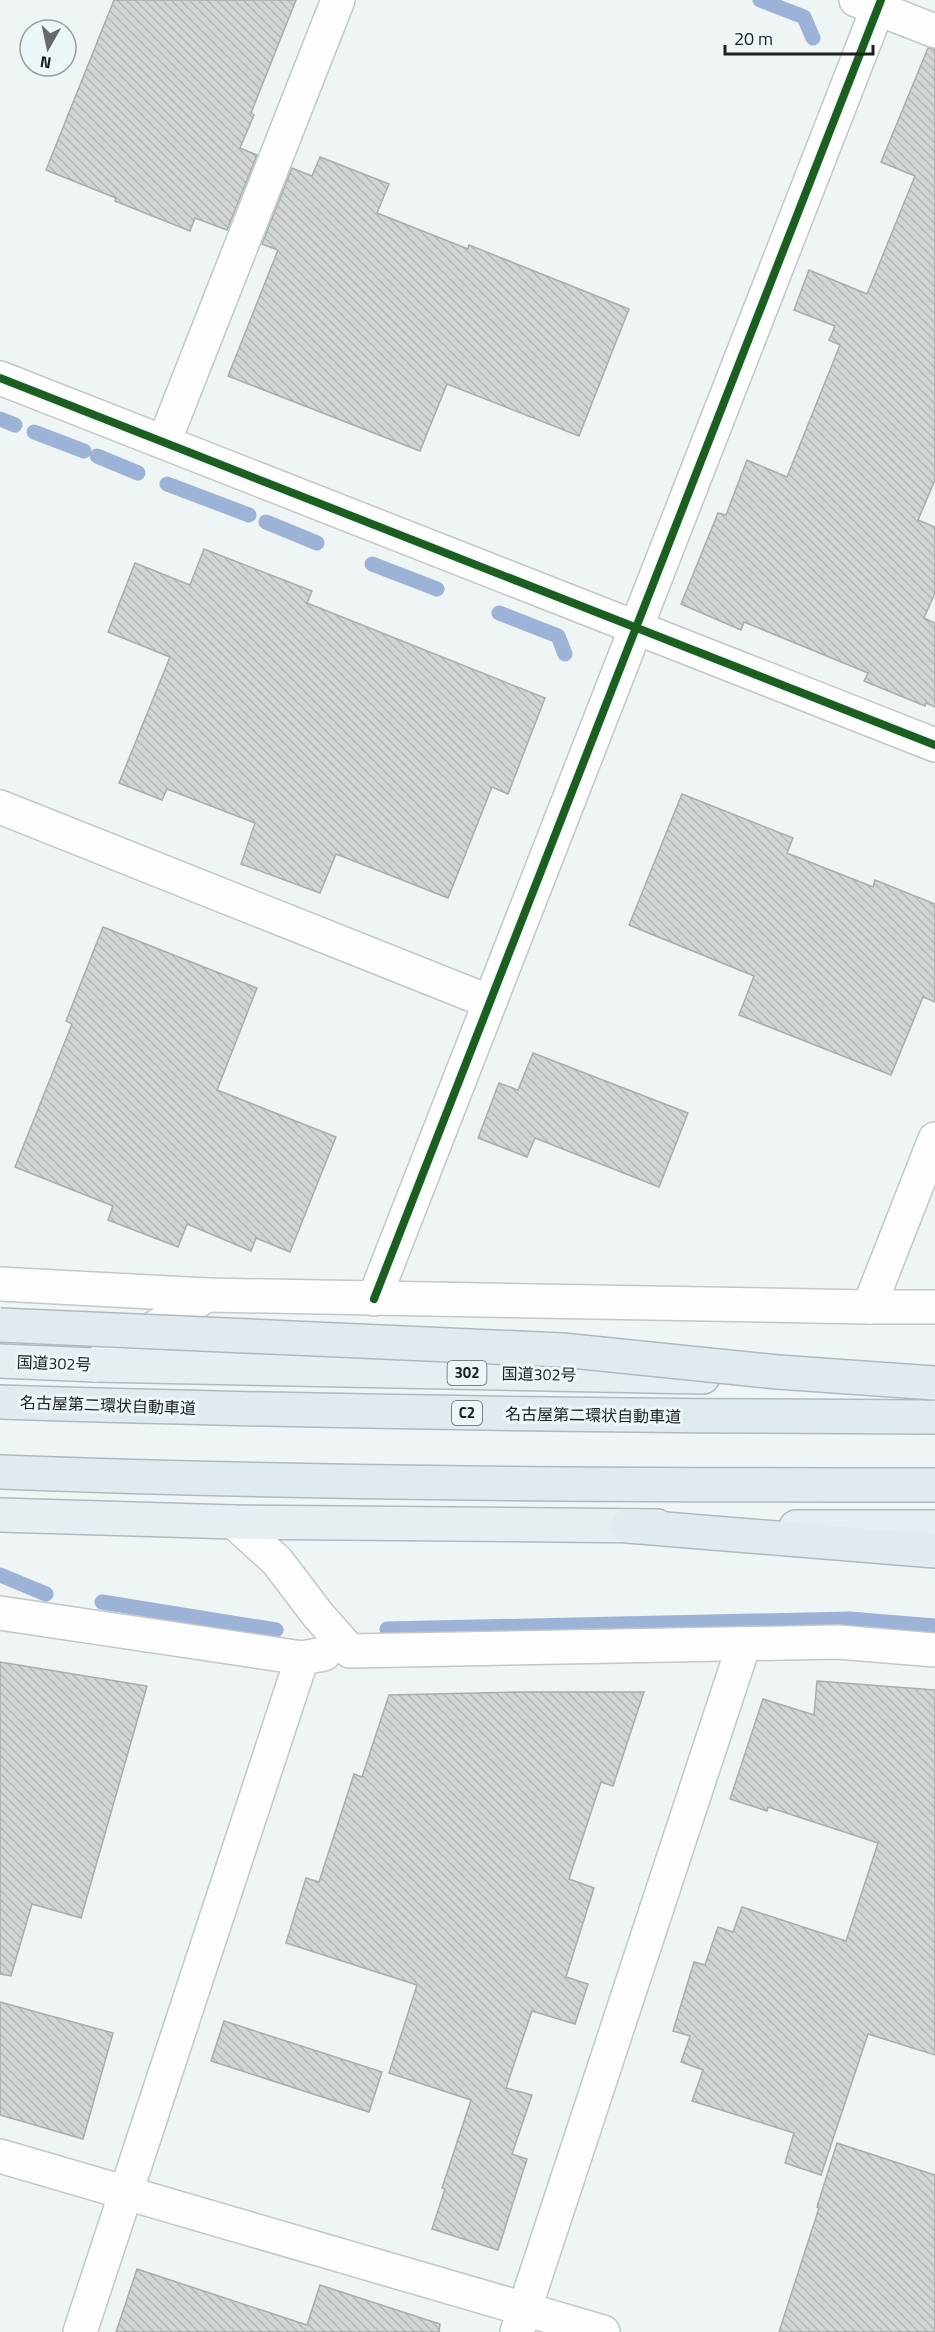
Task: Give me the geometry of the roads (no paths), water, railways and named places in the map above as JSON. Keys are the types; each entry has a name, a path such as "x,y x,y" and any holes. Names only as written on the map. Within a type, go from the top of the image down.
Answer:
{"highway":[{"path":"0,1325 562,1350 778,1372 935,1383"},
{"name":"国道302号","path":"0,1361 574,1375 935,1378"},
{"name":"名古屋第二環状自動車道","path":"0,1402 185,1408 635,1416 935,1417"},
{"path":"0,1472 182,1479 653,1485 935,1485"},
{"path":"0,1515 234,1522 935,1527"},
{"path":"628,1526 935,1551"}],"street":[{"path":"164,442 338,0"},
{"path":"374,1299 636,627 871,3 935,31"},
{"path":"0,378 935,745"},
{"path":"0,807 490,1002"},
{"path":"869,1307 935,1139"},
{"path":"0,1284 207,1295 935,1307"},
{"path":"95,1365 207,1295"},
{"path":"234,1522 277,1561 318,1615 350,1651"},
{"path":"0,1613 302,1658 350,1651 838,1642 935,1650"},
{"path":"520,2321 744,1644"},
{"path":"80,2332 302,1658"},
{"path":"0,2156 126,2192 520,2321 603,2332"}],"waterway":[{"path":"760,0 804,17 813,38"},
{"path":"0,419 15,425"},
{"path":"34,432 84,451"},
{"path":"97,456 138,473"},
{"path":"167,484 249,515"},
{"path":"266,522 317,543"},
{"path":"372,564 437,589"},
{"path":"499,613 558,636 565,654"},
{"path":"0,1575 46,1594"},
{"path":"102,1602 276,1630"},
{"path":"387,1629 850,1619 935,1626"}]}
